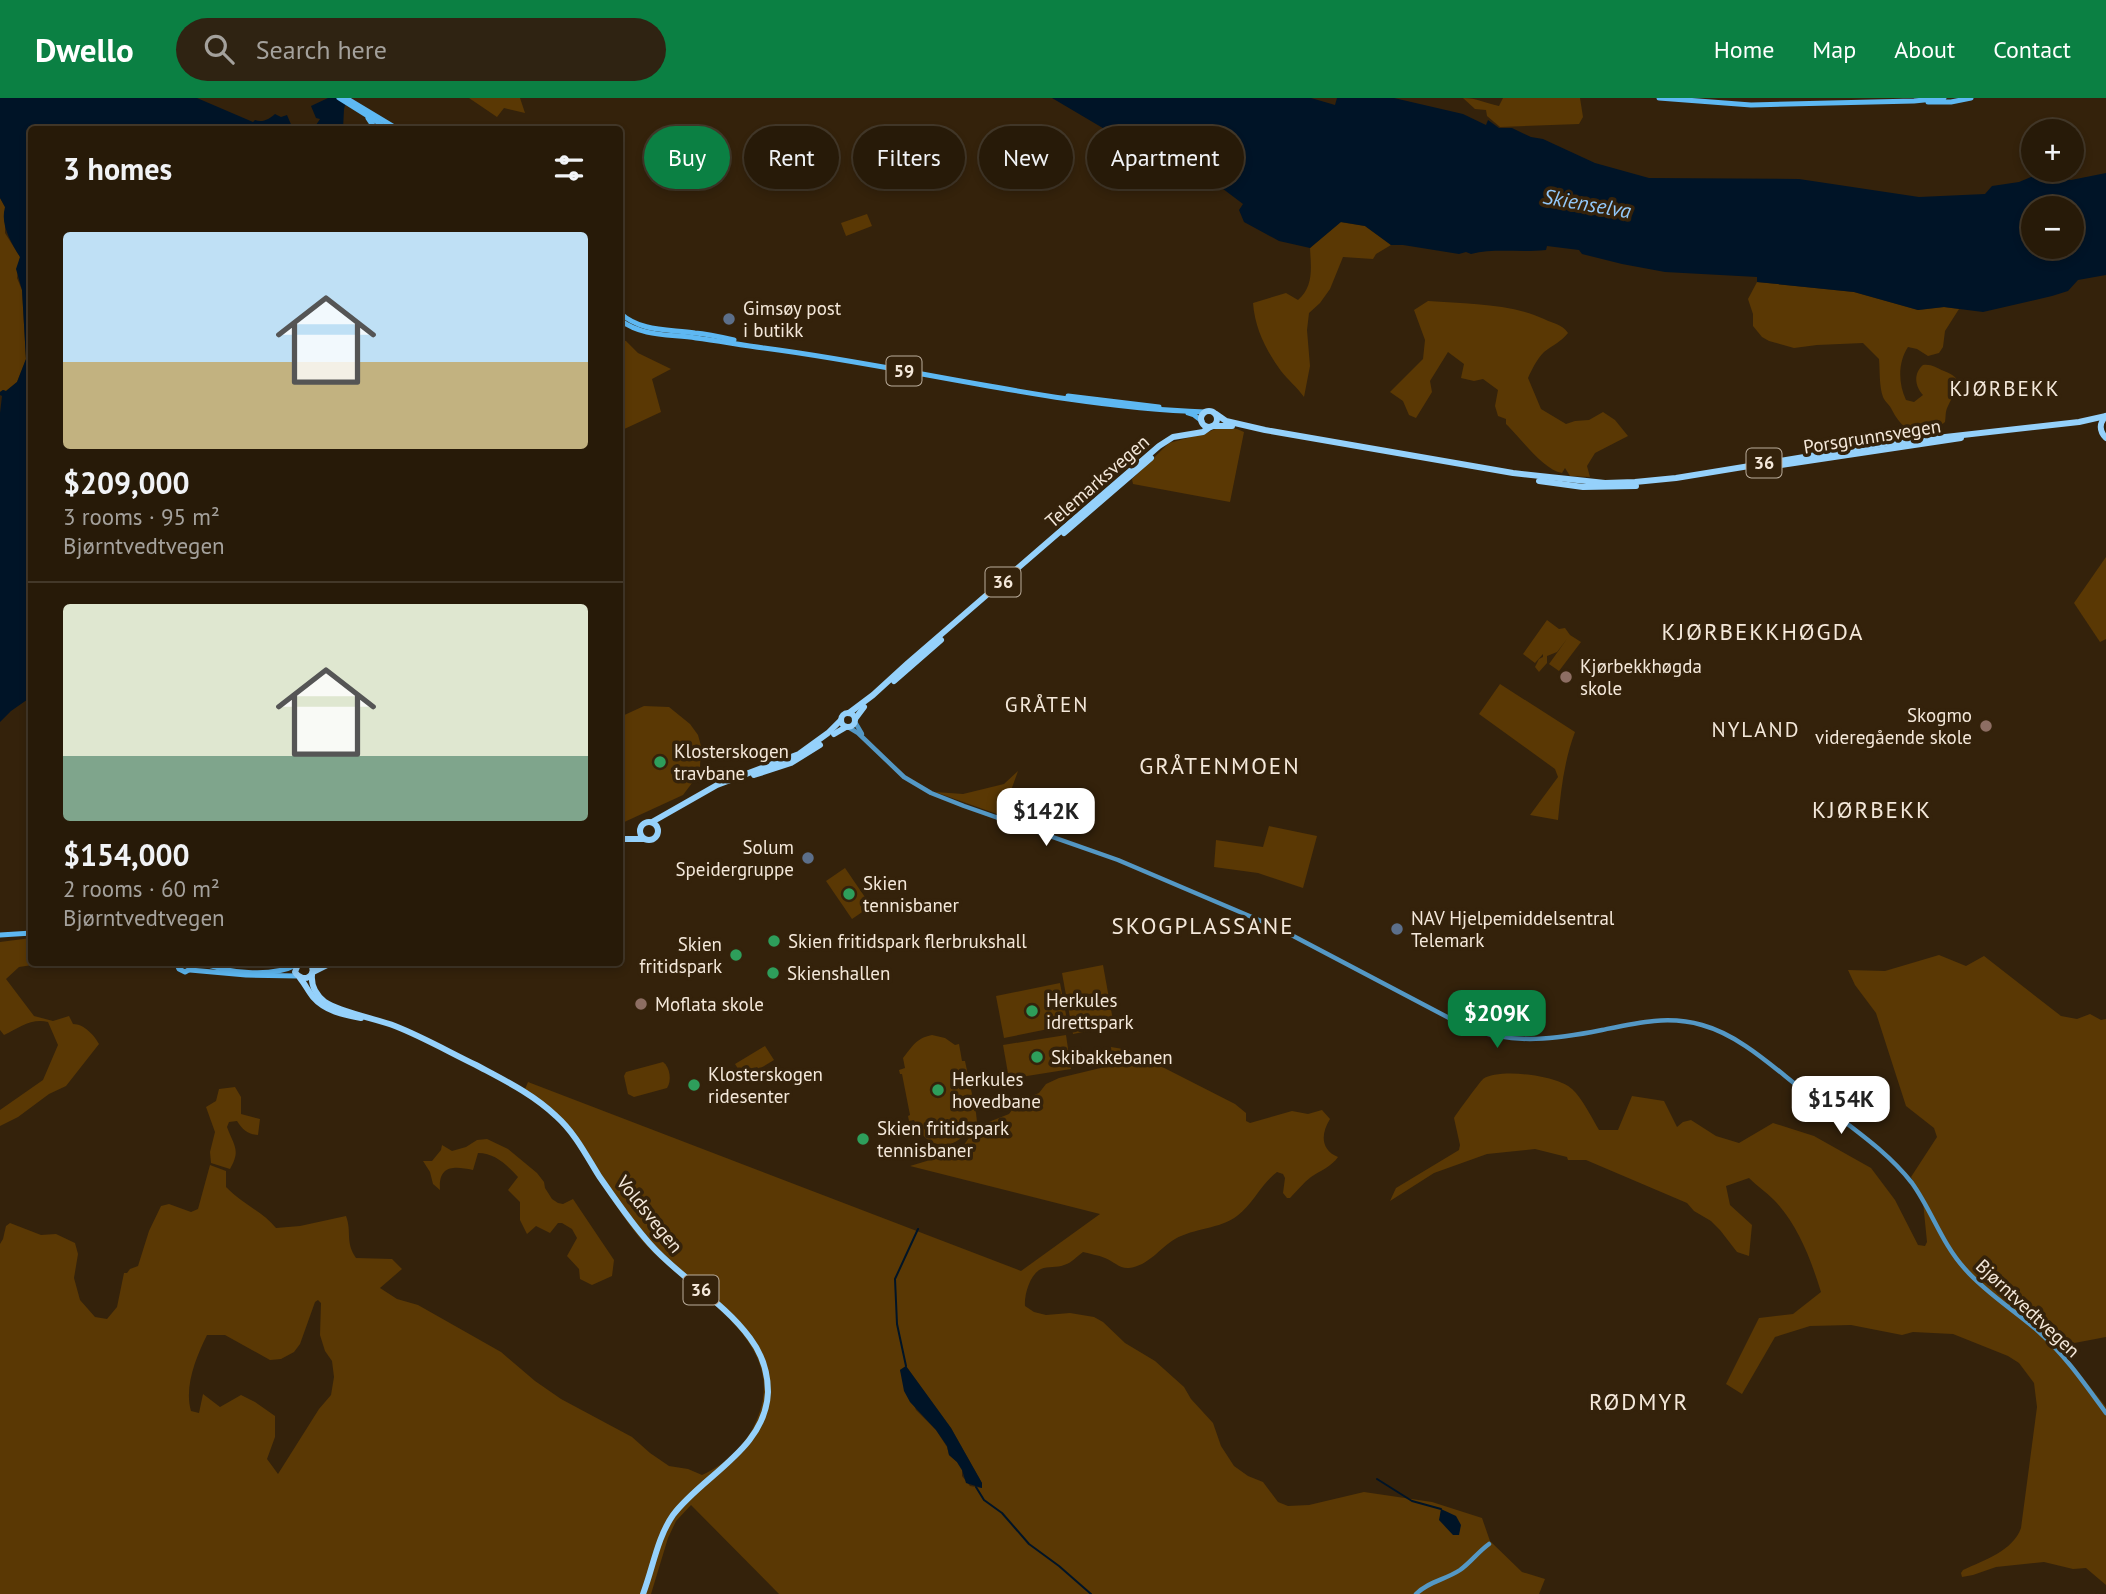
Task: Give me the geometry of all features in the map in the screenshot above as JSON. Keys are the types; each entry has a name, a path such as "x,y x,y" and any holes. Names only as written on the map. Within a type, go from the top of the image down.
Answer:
{"highway":[{"name":"Porsgrunnsvegen","path":"1205,412 1210,411 1229,422 1265,430 1537,480 1570,485 1626,486 2106,416"},
{"name":"36","path":"1202,421 1205,412"},
{"path":"1211,426 1217,421 1216,414"},
{"name":"36","path":"2101,429 2101,423 2106,416"},
{"name":"Porsgrunnsvegen","path":"1202,421 1206,426 1226,425 1265,430"},
{"name":"Telemarksvegen","path":"1191,433 1202,421"},
{"name":"Porsgrunnsvegen","path":"2079,422 2101,429"},
{"name":"Telemarksvegen","path":"623,838 640,829 645,822 652,822 717,785 799,754 828,733 844,715 873,695 1112,486 1164,444 1173,437 1203,432 1211,426"},
{"path":"2101,429 2106,438"},
{"name":"Telemarksvegen","path":"712,789 799,759 838,730 853,726 864,707 955,624"},
{"path":"849,713 855,720"},
{"path":"841,720 847,727"},
{"name":"Telemarksvegen","path":"623,839 652,839 675,810"},
{"path":"652,822 658,830"},
{"path":"640,829 644,839"},
{"name":"36","path":"297,966 295,972 299,977"},
{"name":"36","path":"312,966 313,973"},
{"path":"299,977 307,979 326,966"},
{"name":"Voldsvegen","path":"313,973 313,987 318,996 328,1004 412,1034 495,1075 555,1115 572,1133 615,1200 649,1243 733,1318 759,1353 765,1368 768,1392 759,1425 744,1445 672,1517 661,1540 643,1594"},
{"name":"Voldsvegen","path":"299,977 314,998 324,1006 346,1015 380,1021"}],"main road":[{"path":"339,98 349,101 386,126"},
{"path":"1659,98 1751,105 1944,98"},
{"path":"1914,101 1945,103 1971,98"},
{"path":"349,101 373,126"},
{"path":"360,111 386,126"},
{"name":"59","path":"623,316 633,325"},
{"name":"59","path":"623,321 633,325"},
{"name":"Porsgrunnsvegen","path":"633,325 712,335 760,347 1048,395 1145,404 1194,415 1202,421"},
{"name":"Porsgrunnsvegen","path":"1178,411 1205,412"},
{"path":"855,720 869,743"},
{"path":"847,727 869,743 895,770 930,793 1118,860 1280,929 1471,1029 1500,1038 1527,1040 1574,1035 1652,1021 1679,1020 1715,1030 1736,1040 1808,1094"},
{"path":"0,935 28,933"},
{"path":"177,966 183,971 299,977"},
{"path":"190,970 192,966"},
{"path":"214,966 227,970 261,972 282,971 293,966"},
{"path":"1818,1093 1820,1103 1815,1106 1809,1104 1808,1094 1818,1093"},
{"name":"Bjørntvedtvegen","path":"1820,1103 1873,1144 1903,1173 1962,1266 2051,1344 2071,1365 2106,1413"},
{"path":"1416,1594 1428,1584 1460,1570 1489,1544"}],"shaded area":[{"path":"469,98 520,98 525,113 504,108 497,117"},
{"path":"1463,98 1499,106 1503,98 1580,98 1583,117 1579,124 1500,127 1487,116 1486,110 1475,109"},
{"path":"0,198 5,207 5,233 20,257 17,278 22,290 26,359 17,382 6,391 0,392"},
{"path":"867,214 872,226 846,236 841,223"},
{"path":"1340,222 1365,226 1391,245 1376,254 1373,259 1343,257 1330,289 1309,313 1307,330 1310,366 1304,397 1281,371 1266,347 1256,322 1253,303 1286,293 1298,300 1309,283 1310,248"},
{"path":"1757,282 1854,292 1918,310 1944,307 1959,309 1945,331 1943,347 1939,353 1928,356 1908,347 1901,366 1903,393 1906,400 1914,402 1923,395 1916,380 1923,365 1934,366 1956,378 1958,386 1947,408 1945,422 1930,432 1922,433 1902,425 1883,397 1879,359 1863,343 1794,348 1762,337 1753,326 1753,314 1748,299"},
{"path":"1428,301 1516,310 1563,328 1568,333 1541,355 1528,378 1541,409 1566,424 1589,420 1603,412 1615,420 1628,436 1595,453 1587,466 1590,477 1570,476 1565,468 1562,473 1555,471 1532,452 1506,424 1506,419 1498,416 1495,406 1498,390 1483,379 1474,381 1461,378 1464,364 1448,352 1430,381 1432,392 1416,418 1409,415 1403,401 1390,392 1423,359 1425,340 1414,310"},
{"path":"623,340 638,353 671,369 652,379 661,412 623,430"},
{"path":"1220,427 1244,432 1230,502 1133,484 1132,479 1169,443"},
{"path":"2106,557 2106,639 2100,642 2074,603"},
{"path":"1547,620 1559,629 1565,628 1581,642 1559,671 1549,664 1567,639 1557,652 1547,656 1547,663 1539,672 1535,667 1543,654 1535,663 1523,654"},
{"path":"1500,684 1575,732 1566,765 1558,820 1530,815 1558,777 1555,769 1479,714"},
{"name":"Klosterskogen travbane","path":"644,706 669,707 690,724 698,735 701,746 700,767 683,795 623,823 623,716"},
{"path":"1018,771 1005,807 997,814 935,792 963,794 1004,784"},
{"path":"1269,826 1317,836 1303,888 1258,873 1214,867 1216,840 1263,847"},
{"name":"Skien tennisbaner","path":"845,868 871,906 852,919 826,881"},
{"path":"28,938 28,966 19,967 6,979 34,1016 53,1021 69,1016 73,1024 88,1031 99,1044 66,1086 0,1126 0,1110 43,1080 58,1045 48,1022 31,1023 4,1035 0,1030 0,942"},
{"path":"1939,955 1966,966 1984,956 2061,1016 2077,1019 2090,1014 2101,1020 2106,1019 2106,1337 2069,1344 2056,1342 2106,1407 2106,1585 2086,1568 2073,1569 2044,1562 1996,1567 1962,1577 1963,1570 2005,1549 2021,1528 2037,1407 2034,1383 2019,1363 2008,1356 1953,1334 1913,1332 1902,1335 1851,1325 1810,1326 1775,1337 1742,1394 1726,1384 1759,1318 1793,1314 1821,1292 1808,1255 1790,1220 1774,1200 1749,1178 1726,1186 1730,1205 1752,1225 1749,1256 1737,1252 1711,1221 1694,1211 1687,1203 1586,1160 1568,1160 1567,1157 1535,1149 1487,1154 1434,1173 1390,1201 1396,1188 1459,1150 1454,1118 1483,1079 1502,1074 1528,1075 1554,1080 1572,1089 1599,1130 1618,1130 1632,1096 1664,1101 1677,1127 1691,1120 1716,1136 1739,1143 1773,1123 1814,1136 1871,1168 1895,1200 1918,1245 1925,1246 1927,1242 1923,1202 1911,1177 1937,1137 1934,1128 1906,1106 1876,1013 1855,985 1848,970 1885,971"},
{"path":"1103,965 1114,1026 1073,1034 1062,973"},
{"name":"Herkules idrettspark","path":"1060,983 1068,1025 1004,1038 996,996"},
{"name":"Skibakkebanen","path":"1066,1035 1071,1069 1009,1079 1003,1045"},
{"path":"927,1036 945,1038 955,1045 959,1044 976,1113 976,1127 1009,1114 1018,1102 1039,1093 1046,1084 1059,1078 1113,1065 1111,1047 1129,1050 1235,1104 1246,1113 1246,1121 1250,1123 1292,1111 1308,1114 1322,1110 1330,1119 1324,1135 1325,1146 1338,1157 1308,1179 1290,1198 1283,1193 1283,1174 1277,1172 1237,1216 1223,1224 1175,1239 1136,1267 1123,1267 1083,1252 1067,1264 1041,1269 1028,1285 1025,1306 1046,1315 1070,1313 1094,1317 1125,1343 1155,1361 1184,1387 1213,1423 1221,1446 1234,1466 1263,1482 1278,1502 1288,1506 1309,1505 1364,1492 1432,1502 1482,1518 1490,1541 1522,1572 1545,1579 1539,1594 779,1594 691,1505 676,1521 668,1538 651,1594 0,1594 0,1244 6,1226 10,1223 41,1235 56,1234 75,1243 78,1254 74,1278 80,1300 95,1317 107,1319 117,1307 124,1273 138,1266 149,1231 161,1206 169,1204 191,1212 198,1209 210,1165 226,1171 226,1187 276,1228 346,1216 351,1247 356,1258 392,1259 402,1269 380,1288 397,1299 418,1305 501,1352 561,1399 632,1437 669,1466 688,1469 702,1475 735,1452 753,1428 764,1391 760,1365 748,1342 731,1320 665,1263 634,1231 564,1127 523,1094 528,1082 1021,1271 1100,1214 910,1166 960,1151 974,1130 968,1130 954,1143 938,1144 924,1136 914,1120 909,1121 902,1074 899,1070 905,1068 903,1058 912,1047","holes":["318,1300 321,1303 320,1335 325,1351 332,1361 334,1377 331,1395 319,1409 278,1474 267,1459 275,1437 275,1416 241,1395 220,1407 203,1394 199,1413 191,1411 189,1392 192,1372 207,1335 225,1335 270,1360 281,1359 294,1352","906,1366 951,1428 982,1483 982,1488 970,1486 936,1430 916,1410 900,1370"]},
{"path":"765,1046 774,1060 742,1075 735,1064"},
{"path":"663,1062 670,1074 667,1088 634,1097 628,1094 624,1076 626,1072"},
{"path":"235,1087 241,1097 241,1114 260,1119 258,1135 246,1131 237,1121 229,1122 227,1127 236,1152 230,1169 211,1163 210,1152 215,1132 206,1107 216,1101 219,1089"},
{"path":"487,1139 508,1149 537,1173 552,1199 563,1204 573,1199 614,1260 612,1276 592,1285 580,1279 579,1269 567,1256 577,1238 572,1229 562,1223 558,1223 550,1233 536,1226 527,1234 520,1220 520,1202 508,1190 518,1177 495,1157 478,1153 473,1170 449,1169 442,1176 440,1190 433,1184 423,1161 432,1161 442,1145 452,1151 477,1140"}],"water":[{"path":"0,98 197,98 253,122 266,120 275,114 281,117 287,115 292,126 28,126 28,699 0,722 0,392 6,391 17,382 26,359 22,290 16,269 20,257 7,233 5,207 0,198"},
{"path":"328,98 347,98 343,126 318,126 320,119 316,118 311,106"},
{"name":"Skienselva","path":"1052,98 1311,98 1335,105 1337,98 1394,98 1463,114 1486,125 1488,120 1499,128 1512,128 1531,137 1543,139 1595,163 1649,178 1799,179 1919,197 1985,194 1992,186 2021,181 2084,182 2084,177 2106,173 2106,275 2078,280 2068,291 2052,296 1983,312 1944,307 1918,310 1854,292 1757,282 1757,277 1665,272 1582,254 1579,250 1547,246 1546,250 1459,254 1391,245 1365,226 1341,222 1310,248 1279,241 1244,222 1239,210 1243,204 1223,189 1244,189 1244,126 1099,126"},
{"path":"906,1366 951,1428 982,1483 982,1488 966,1483 962,1470 949,1455 947,1446 936,1430 910,1402 904,1391 900,1370"},
{"path":"1441,1509 1456,1516 1461,1525 1459,1535 1453,1535 1439,1520"}],"waterway":[{"path":"906,1366 897,1324 895,1279 918,1229"},
{"path":"1377,1479 1412,1501 1441,1509"},
{"path":"976,1487 984,1500 1002,1513 1029,1544 1091,1594"}],"place":[{"name":"Gimsøy post i butikk","path":"729,319"},
{"name":"Kjørbekkhøgda skole","path":"1566,677"},
{"name":"Skogmo videregående skole","path":"1986,726"},
{"name":"Klosterskogen travbane","path":"660,762"},
{"name":"Solum Speidergruppe","path":"808,858"},
{"name":"Skien tennisbaner","path":"849,894"},
{"name":"NAV Hjelpemiddelsentral Telemark","path":"1397,929"},
{"name":"Skien fritidspark flerbrukshall","path":"774,941"},
{"name":"Skien fritidspark","path":"736,955"},
{"name":"Skienshallen","path":"773,973"},
{"name":"Moflata skole","path":"641,1004"},
{"name":"Herkules idrettspark","path":"1032,1011"},
{"name":"Skibakkebanen","path":"1037,1057"},
{"name":"Klosterskogen ridesenter","path":"694,1085"},
{"name":"Herkules hovedbane","path":"938,1090"},
{"name":"Skien fritidspark tennisbaner","path":"863,1139"}],"district":[{"name":"KJØRBEKK","path":"2005,389"},
{"name":"KJØRBEKKHØGDA","path":"1763,632"},
{"name":"GRÅTEN","path":"1047,705"},
{"name":"NYLAND","path":"1756,730"},
{"name":"GRÅTENMOEN","path":"1220,766"},
{"name":"KJØRBEKK","path":"1872,810"},
{"name":"SKOGPLASSANE","path":"1203,926"},
{"name":"RØDMYR","path":"1639,1402"}]}
